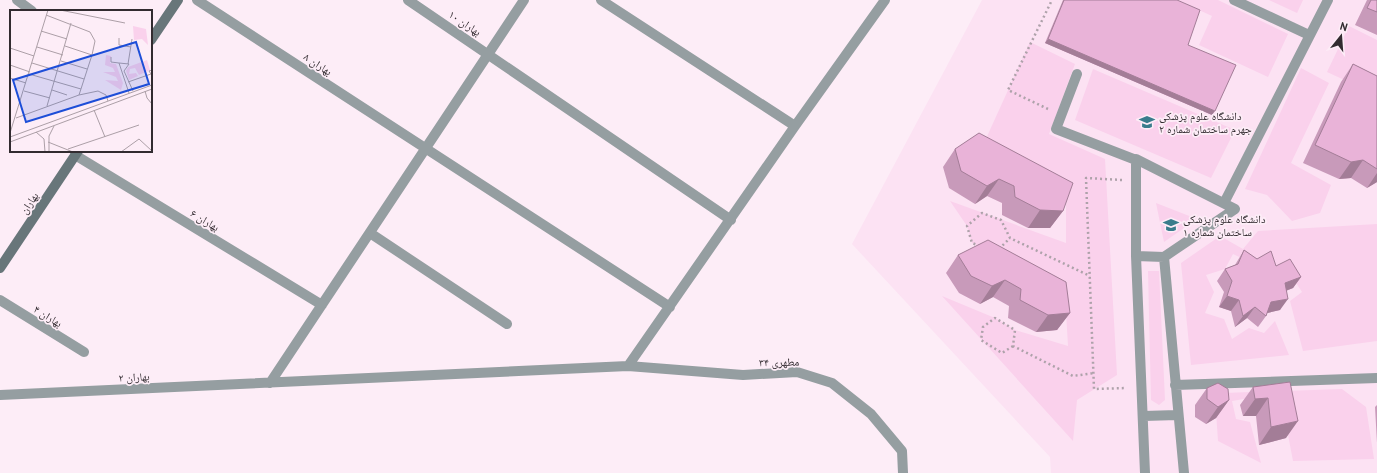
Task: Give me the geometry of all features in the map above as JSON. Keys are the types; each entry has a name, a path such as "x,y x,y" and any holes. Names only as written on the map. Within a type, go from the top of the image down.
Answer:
{"street":[{"path":"17,0 31,10"},
{"path":"152,39 178,0"},
{"name":"بهاران ۸","path":"197,0 670,307"},
{"name":"بهاران ۱۰","path":"408,0 488,53 731,220"},
{"path":"270,383 524,0"},
{"path":"601,0 795,126"},
{"path":"628,366 795,126 885,0"},
{"path":"1234,0 1309,35"},
{"path":"1224,203 1328,0"},
{"path":"1077,74 1056,129 1136,159 1235,209 1164,257 1136,256"},
{"name":"بهاران","path":"0,268 76,153"},
{"name":"بهاران ۶","path":"76,153 322,305"},
{"path":"1136,160 1136,256 1143,388 1145,473"},
{"path":"370,233 507,324"},
{"path":"1164,257 1174,385 1184,473"},
{"name":"بهاران ۴","path":"0,300 84,352"},
{"name":"مطهری ۳۴","path":"270,383 628,366 743,375 797,372 832,383 871,414 902,451 903,473"},
{"path":"1174,385 1377,378"},
{"name":"بهاران ۲","path":"0,395 270,383"},
{"path":"1144,416 1177,415"}],"path":[{"path":"1052,0 1008,90 1062,115"},
{"path":"1136,181 1086,178 1094,389 1143,388"},
{"path":"984,248 972,243 967,226 982,213 1001,220 1010,238 1090,276"},
{"path":"995,252 1010,238"},
{"path":"995,318 1015,330 1013,346 1002,353 981,340 983,326 995,318"},
{"path":"1013,346 1073,376 1094,373"}],"shaded area":[{"name":"دانشگاه علوم پزشکی جهرم ساختمان شماره ۲","path":"982,0 1377,0 1377,473 1051,473 1050,457 852,244"},
{"path":"1177,0 1218,0 1288,34 1268,77 1199,45 1212,16"},
{"path":"1269,0 1303,0 1297,13"},
{"path":"1349,26 1377,40 1377,95 1327,72"},
{"path":"1030,42 1075,64 1049,134 1105,159 1117,375 1077,400 1073,441 942,296 995,318 1015,330 1068,346 1065,295 995,252 972,243 967,226 950,201 1066,243 1066,192 984,143"},
{"path":"1301,68 1329,83 1291,163 1331,185 1320,213 1292,221 1267,195 1245,189"},
{"path":"1093,69 1235,130 1211,178 1075,120"},
{"path":"1156,203 1197,219 1164,242"},
{"path":"1377,224 1377,341 1303,351 1290,301 1302,292 1285,266 1271,272 1233,254 1225,269 1206,275 1214,292 1205,313 1224,319 1232,339 1249,328 1264,333 1275,321 1289,355 1191,365 1181,263 1220,236 1243,249 1258,231"},
{"path":"1148,271 1159,271 1165,400 1159,405 1151,400"},
{"path":"1342,389 1366,407 1374,459 1293,461 1280,393 1232,401 1236,419 1250,422 1261,463 1218,441 1215,397 1223,393"}],"building":[{"path":"1064,0 1177,0 1200,10 1188,45 1236,65 1215,111 1048,39"},
{"path":"1371,0 1377,0 1377,12 1367,8"},
{"path":"1353,64 1377,76 1377,169 1363,160 1351,162 1315,145"},
{"path":"979,133 1073,183 1063,211 1040,210 1015,197 1014,186 999,179 987,186 961,171 955,149"},
{"path":"988,240 1066,282 1070,313 1048,315 1020,300 1021,289 1005,280 992,286 971,276 958,255"},
{"path":"1244,250 1257,259 1271,251 1276,266 1290,259 1301,277 1285,283 1288,299 1271,302 1266,316 1255,307 1243,316 1239,300 1227,296 1232,281 1225,269 1238,264"},
{"path":"1290,382 1298,421 1271,427 1268,398 1255,399 1253,387"},
{"path":"1218,383 1228,389 1229,400 1218,407 1207,399 1207,388"}],"place":[{"name":"دانشگاه علوم پزشکی جهرم ساختمان شماره ۲","path":"1147,122"},
{"name":"دانشگاه علوم پزشکی ساختمان شماره ۱","path":"1171,225"}]}
